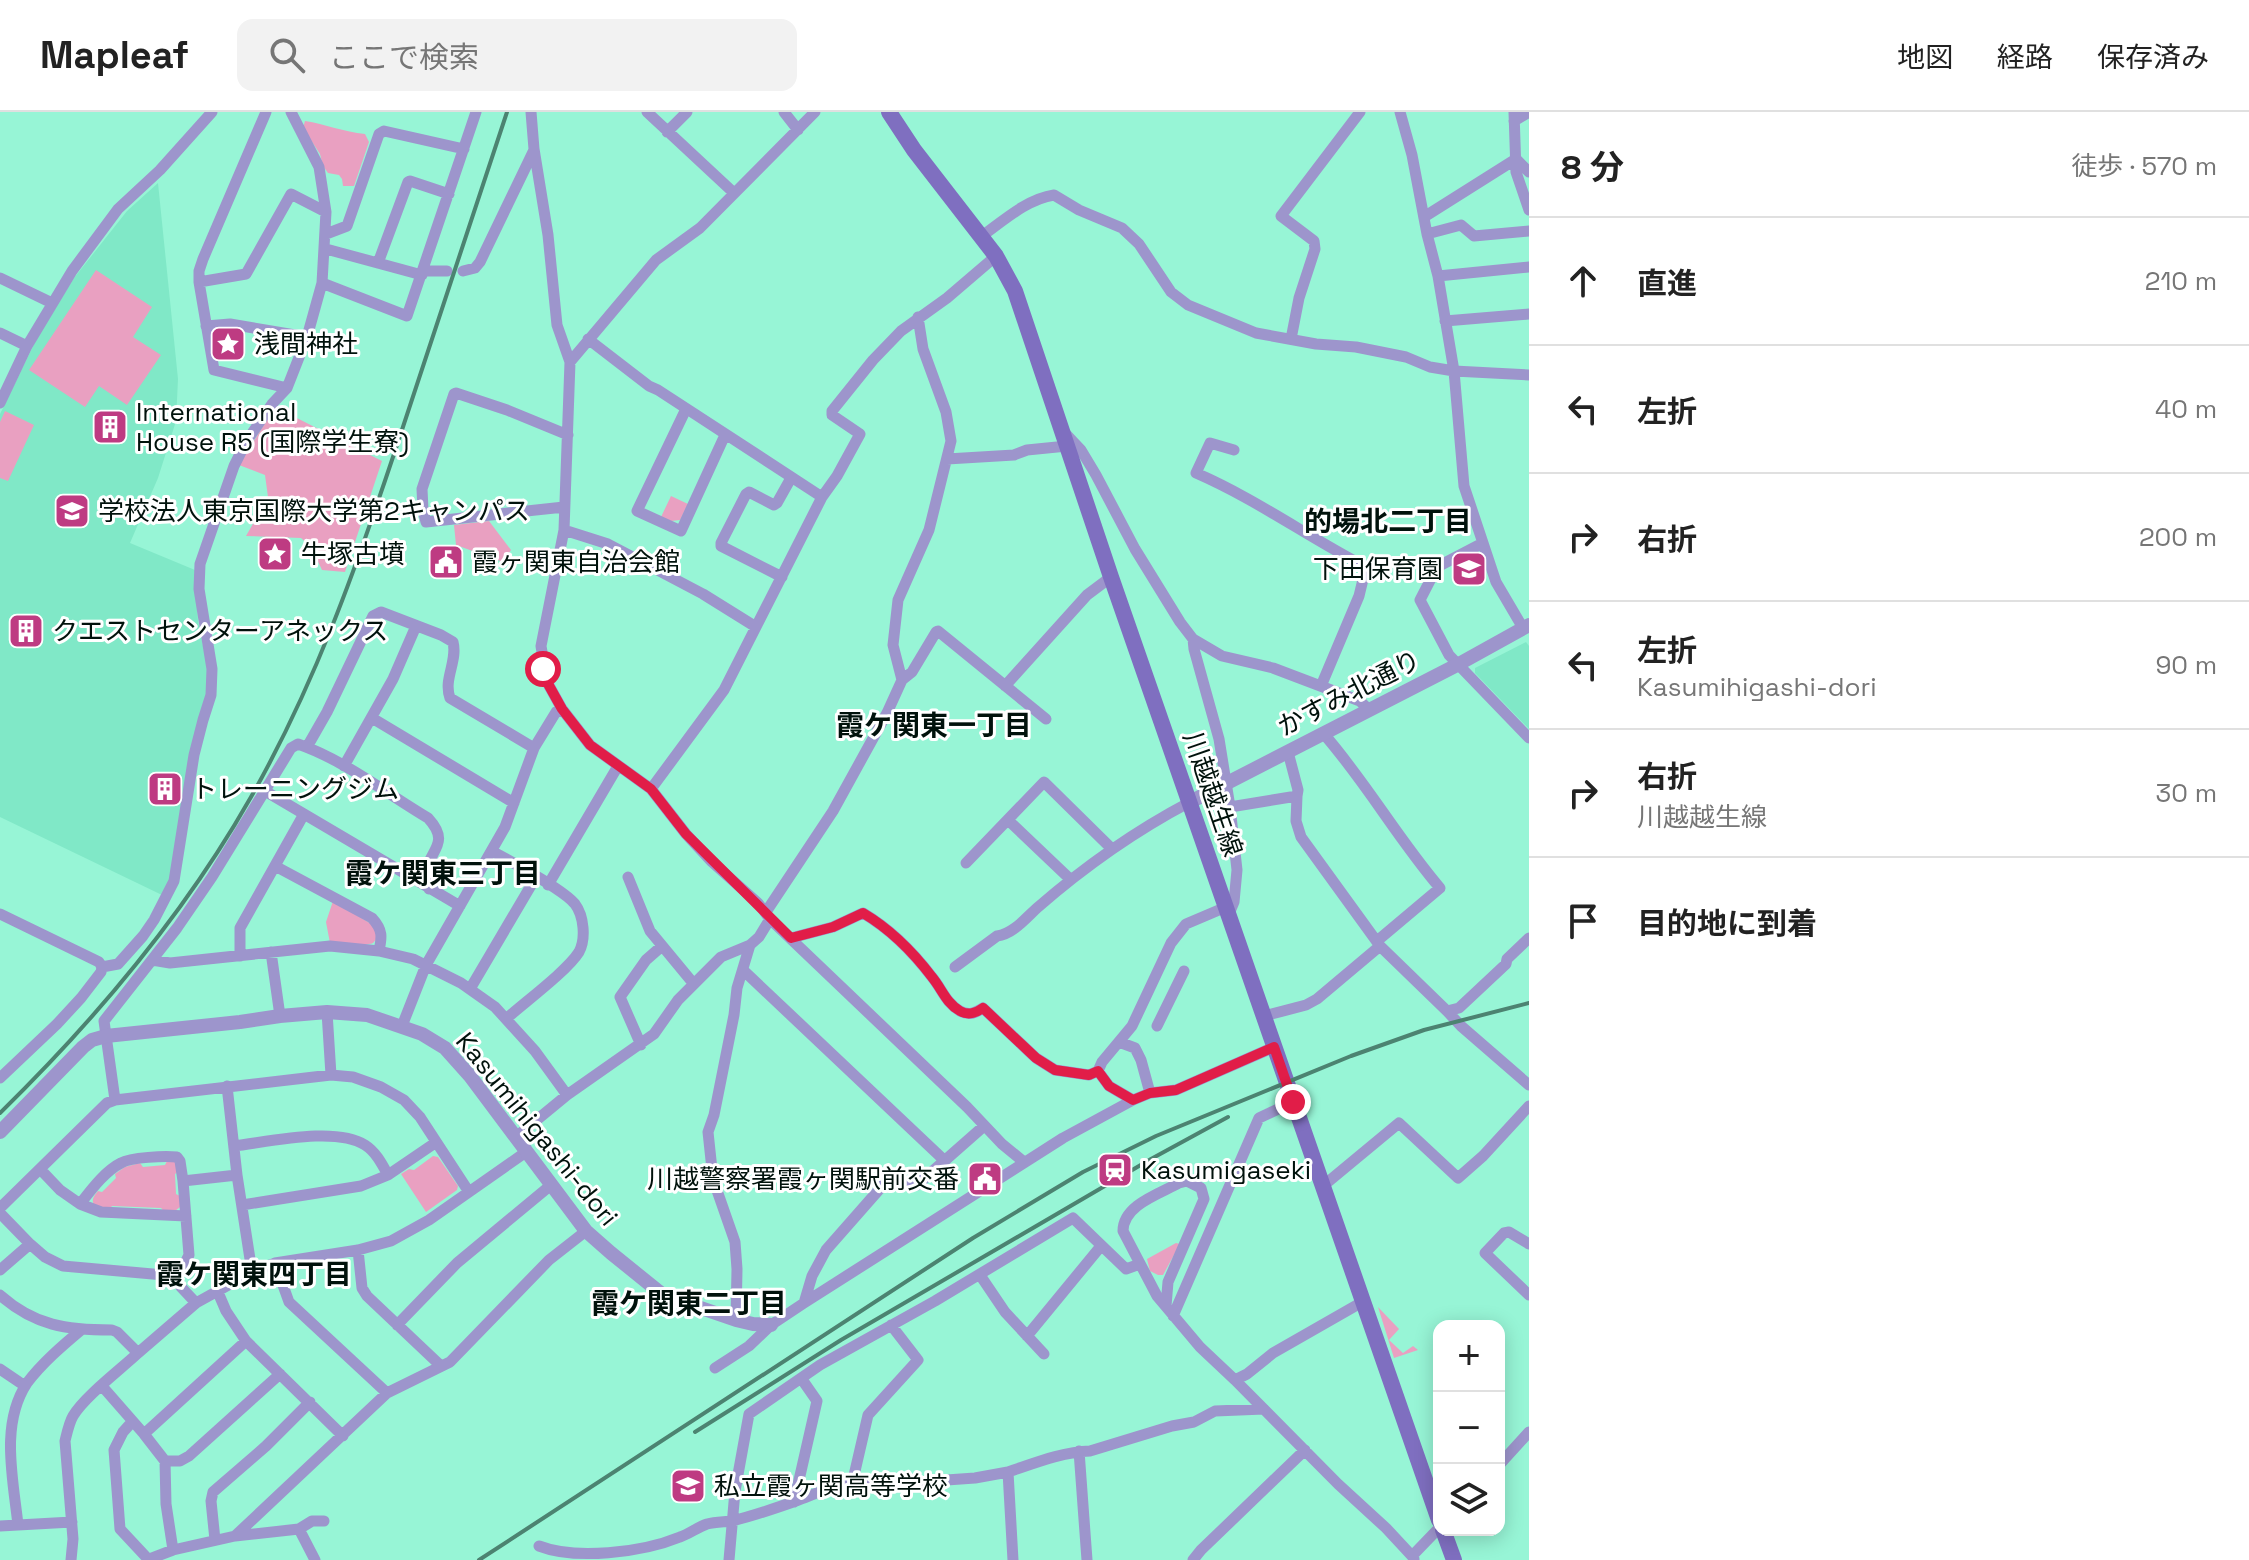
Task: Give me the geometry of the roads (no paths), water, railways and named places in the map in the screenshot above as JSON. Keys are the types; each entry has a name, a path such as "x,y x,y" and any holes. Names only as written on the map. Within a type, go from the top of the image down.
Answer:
{"main road":[{"name":"川越越生線","path":"889,112 914,150 982,236 1015,291 1111,577 1433,1502"},
{"path":"1444,1536 1454,1560"}],"street":[{"path":"0,403 27,346 72,271 118,209 160,170 212,112"},
{"path":"266,112 203,259 199,282 214,370 287,388"},
{"path":"102,967 118,964 143,936 174,881 194,755 211,695 212,669 199,589 200,564 234,466 246,442 287,388 307,337 322,283 326,212 319,167 291,112"},
{"path":"322,283 407,316 476,112"},
{"path":"531,112 557,325 570,362 564,530 541,646 547,682 562,709 590,745 651,789 712,862 1024,1162"},
{"path":"647,112 734,193"},
{"path":"667,132 687,112"},
{"path":"784,112 798,130"},
{"path":"570,362 656,260 700,228 815,112"},
{"path":"1291,339 1299,298 1315,249 1314,241 1281,216 1360,112"},
{"path":"1400,112 1438,276 1454,371 1464,486 1496,582 1526,626"},
{"path":"1529,112 1514,117 1516,172 1529,210"},
{"path":"326,234 347,226 379,134 384,131 464,149"},
{"path":"463,271 475,268 480,262 534,149"},
{"path":"1424,217 1516,159"},
{"path":"1516,159 1529,172"},
{"path":"378,263 408,182 449,194"},
{"path":"199,282 246,274 291,194 326,212"},
{"path":"982,236 1023,207 1044,196 1054,195 1079,210 1122,228 1139,244 1171,292 1188,305 1256,333 1316,344 1356,347 1454,371 1529,375"},
{"path":"1427,234 1461,225 1474,236 1529,231"},
{"path":"326,249 423,273 447,271"},
{"path":"651,789 724,690 822,497 860,434 832,415 832,411 881,351 918,317 947,298 996,256"},
{"path":"1438,276 1529,267"},
{"path":"0,278 52,303"},
{"path":"1445,321 1529,314"},
{"path":"516,1137 567,1095 654,1034 678,1000 721,957 750,945 759,937 768,915 833,811 902,685 893,645 898,600 929,530 951,441 946,412 923,349 918,317"},
{"path":"206,326 230,324 307,337"},
{"path":"0,333 27,346"},
{"path":"588,339 649,386 822,497"},
{"path":"564,507 426,522 422,489 456,393 568,435"},
{"path":"686,409 637,511 681,531 725,435"},
{"path":"947,459 1014,455 1065,439 1081,450 1135,549 1193,639 1222,656 1273,668 1360,701 1369,710"},
{"path":"1234,450 1210,443 1196,473 1233,489 1366,567 1359,596 1321,686"},
{"path":"782,577 721,546 721,543 746,494 749,492 774,505 791,478"},
{"path":"564,530 608,544 703,594 756,627"},
{"path":"1483,543 1437,567 1420,600 1449,655 1529,738"},
{"path":"1005,686 1087,595 1111,577"},
{"path":"307,747 373,616 381,612 449,638 455,648 447,688 450,698 534,748"},
{"path":"344,766 393,679 416,626"},
{"name":"かすみ北通り","path":"1190,802 1457,665 1526,626"},
{"path":"902,680 912,672 938,631 1046,719"},
{"path":"791,938 833,927 863,913 883,925 899,940 960,1011 971,1014 983,1008 1025,1048 1055,1070 1089,1075 1098,1071 1132,1026 1171,943 1186,924 1228,910 1234,902 1237,870 1230,807 1219,739 1193,639"},
{"path":"402,1026 426,965 505,827 534,748 556,712 562,709"},
{"path":"372,718 514,803"},
{"path":"1264,1016 1317,999 1440,888 1323,733"},
{"path":"115,1100 104,1021 177,928 212,877 291,748 298,744 307,747 428,818 436,827 439,844 425,874 429,889"},
{"path":"1288,752 1298,790 1296,821 1301,837 1378,944 1461,1026 1529,1085"},
{"path":"548,885 618,766"},
{"path":"966,863 1044,782 1112,849"},
{"path":"265,791 460,906"},
{"path":"1230,807 1297,796"},
{"path":"955,967 1019,924 1070,879 1112,849 1157,819 1190,802"},
{"path":"240,956 240,928 304,814"},
{"path":"1008,820 1070,879"},
{"path":"492,851 575,903 583,922 583,942 572,961 506,1019"},
{"path":"275,866 372,918 381,930 379,951"},
{"path":"470,989 536,877"},
{"path":"628,877 650,931 693,983"},
{"path":"0,914 99,962 102,967 81,998 0,1078"},
{"path":"1447,1011 1459,1008 1529,938"},
{"path":"736,1320 735,1242 713,1179 708,1132 714,1115 737,988 750,945"},
{"path":"152,960 170,963 330,946 379,951 426,965 495,1007 535,1051 567,1095"},
{"path":"641,1045 620,997 646,960 662,946"},
{"path":"271,952 280,1016"},
{"path":"743,970 945,1161"},
{"path":"1157,1026 1184,971"},
{"path":"327,1012 331,1075"},
{"name":"Kasumihigashi-dori","path":"0,1132 92,1040 280,1016 327,1012 367,1015 422,1034 445,1048 470,1076 586,1231 663,1295 736,1320 771,1325"},
{"path":"1119,1042 1135,1048 1150,1093"},
{"path":"715,1368 804,1303 1063,1138 1133,1100 1150,1093 1176,1090 1274,1047"},
{"path":"1098,1071 1109,1086 1133,1100"},
{"path":"175,1276 63,1266 45,1257 30,1244 0,1211 101,1106 115,1100 331,1075 353,1077 404,1100 420,1117 469,1192"},
{"path":"227,1086 252,1272"},
{"path":"1169,1311 1259,1118 1293,1102"},
{"path":"1323,1186 1399,1123 1458,1178 1529,1106"},
{"path":"804,1303 812,1276 826,1250 884,1184 917,1185 984,1126"},
{"path":"234,1146 326,1135 353,1138 368,1146 388,1175"},
{"path":"242,1205 361,1186 388,1175 435,1143"},
{"path":"71,1560 72,1522 65,1441 73,1415 138,1353 196,1303 217,1290 275,1263 358,1250 391,1241 526,1152"},
{"path":"80,1204 121,1162 177,1157 183,1181 189,1255 175,1276"},
{"path":"40,1169 60,1190 80,1204 101,1212 186,1216"},
{"path":"183,1181 237,1175"},
{"path":"1169,1311 1168,1282 1202,1205 1201,1188 1187,1181 1130,1210 1123,1223 1123,1231 1157,1296 1169,1311 1200,1347 1413,1558 1434,1536"},
{"path":"397,1325 457,1263 551,1185"},
{"path":"729,1560 748,1414 820,1365 980,1275 1073,1218 1126,1269 1140,1264"},
{"path":"235,1536 387,1393 450,1362 549,1260 586,1231"},
{"path":"1529,1244 1509,1232 1504,1233 1485,1253 1529,1295"},
{"path":"0,1270 30,1244"},
{"path":"1027,1336 1101,1246"},
{"path":"358,1250 362,1288 367,1296 441,1366"},
{"path":"275,1263 289,1302 387,1393"},
{"path":"980,1275 1005,1312 1044,1354"},
{"path":"175,1276 196,1303"},
{"path":"217,1290 226,1311 246,1341 343,1436"},
{"path":"0,1295 39,1321 81,1330 117,1332 138,1353"},
{"path":"1235,1380 1273,1353 1364,1301"},
{"path":"852,1484 868,1415 918,1360 891,1325"},
{"path":"18,1525 10,1444 10,1427 17,1401 41,1367 81,1330"},
{"path":"144,1434 246,1341"},
{"path":"0,1369 25,1386"},
{"path":"165,1461 180,1461 189,1456 280,1374"},
{"path":"794,1502 817,1401 801,1378"},
{"path":"102,1386 165,1461 166,1504 173,1550"},
{"path":"215,1540 213,1492 310,1402"},
{"path":"539,1546 545,1551 574,1560 603,1558 647,1549 708,1524 732,1521 829,1489 852,1484 861,1486 975,1478 1008,1472 1030,1463 1090,1451 1194,1422 1215,1411 1264,1409"},
{"path":"132,1422 114,1450 120,1529 148,1559 215,1540 299,1529 312,1521 324,1521"},
{"path":"1500,1464 1529,1432"},
{"path":"1193,1560 1305,1450"},
{"path":"1079,1451 1087,1560"},
{"path":"1008,1472 1013,1560"},
{"path":"0,1526 72,1522"},
{"path":"299,1529 315,1560"}],"railway":[{"path":"0,1113 71,1040 168,924 225,841 274,755 314,670 364,540 507,112"},
{"path":"479,1560 973,1238 1083,1172 1156,1136 1351,1056 1424,1030 1529,1003"},
{"path":"695,1432 841,1340 1228,1117"}],"place":[{"name":"浅間神社","path":"228,344"},
{"name":"International House R5 (国際学生寮)","path":"110,427"},
{"name":"学校法人東京国際大学第2キャンパス","path":"72,511"},
{"name":"牛塚古墳","path":"275,554"},
{"name":"霞ヶ関東自治会館","path":"446,562"},
{"name":"下田保育園","path":"1469,569"},
{"name":"クエストセンターアネックス","path":"26,631"},
{"name":"トレーニングジム","path":"165,789"},
{"name":"Kasumigaseki","path":"1115,1170"},
{"name":"川越警察署霞ヶ関駅前交番","path":"985,1179"},
{"name":"私立霞ヶ関高等学校","path":"688,1486"}],"district":[{"name":"的場北二丁目","path":"1388,521"},
{"name":"霞ケ関東一丁目","path":"934,725"},
{"name":"霞ケ関東三丁目","path":"443,873"},
{"name":"霞ケ関東四丁目","path":"254,1274"},
{"name":"霞ケ関東二丁目","path":"689,1303"}]}
